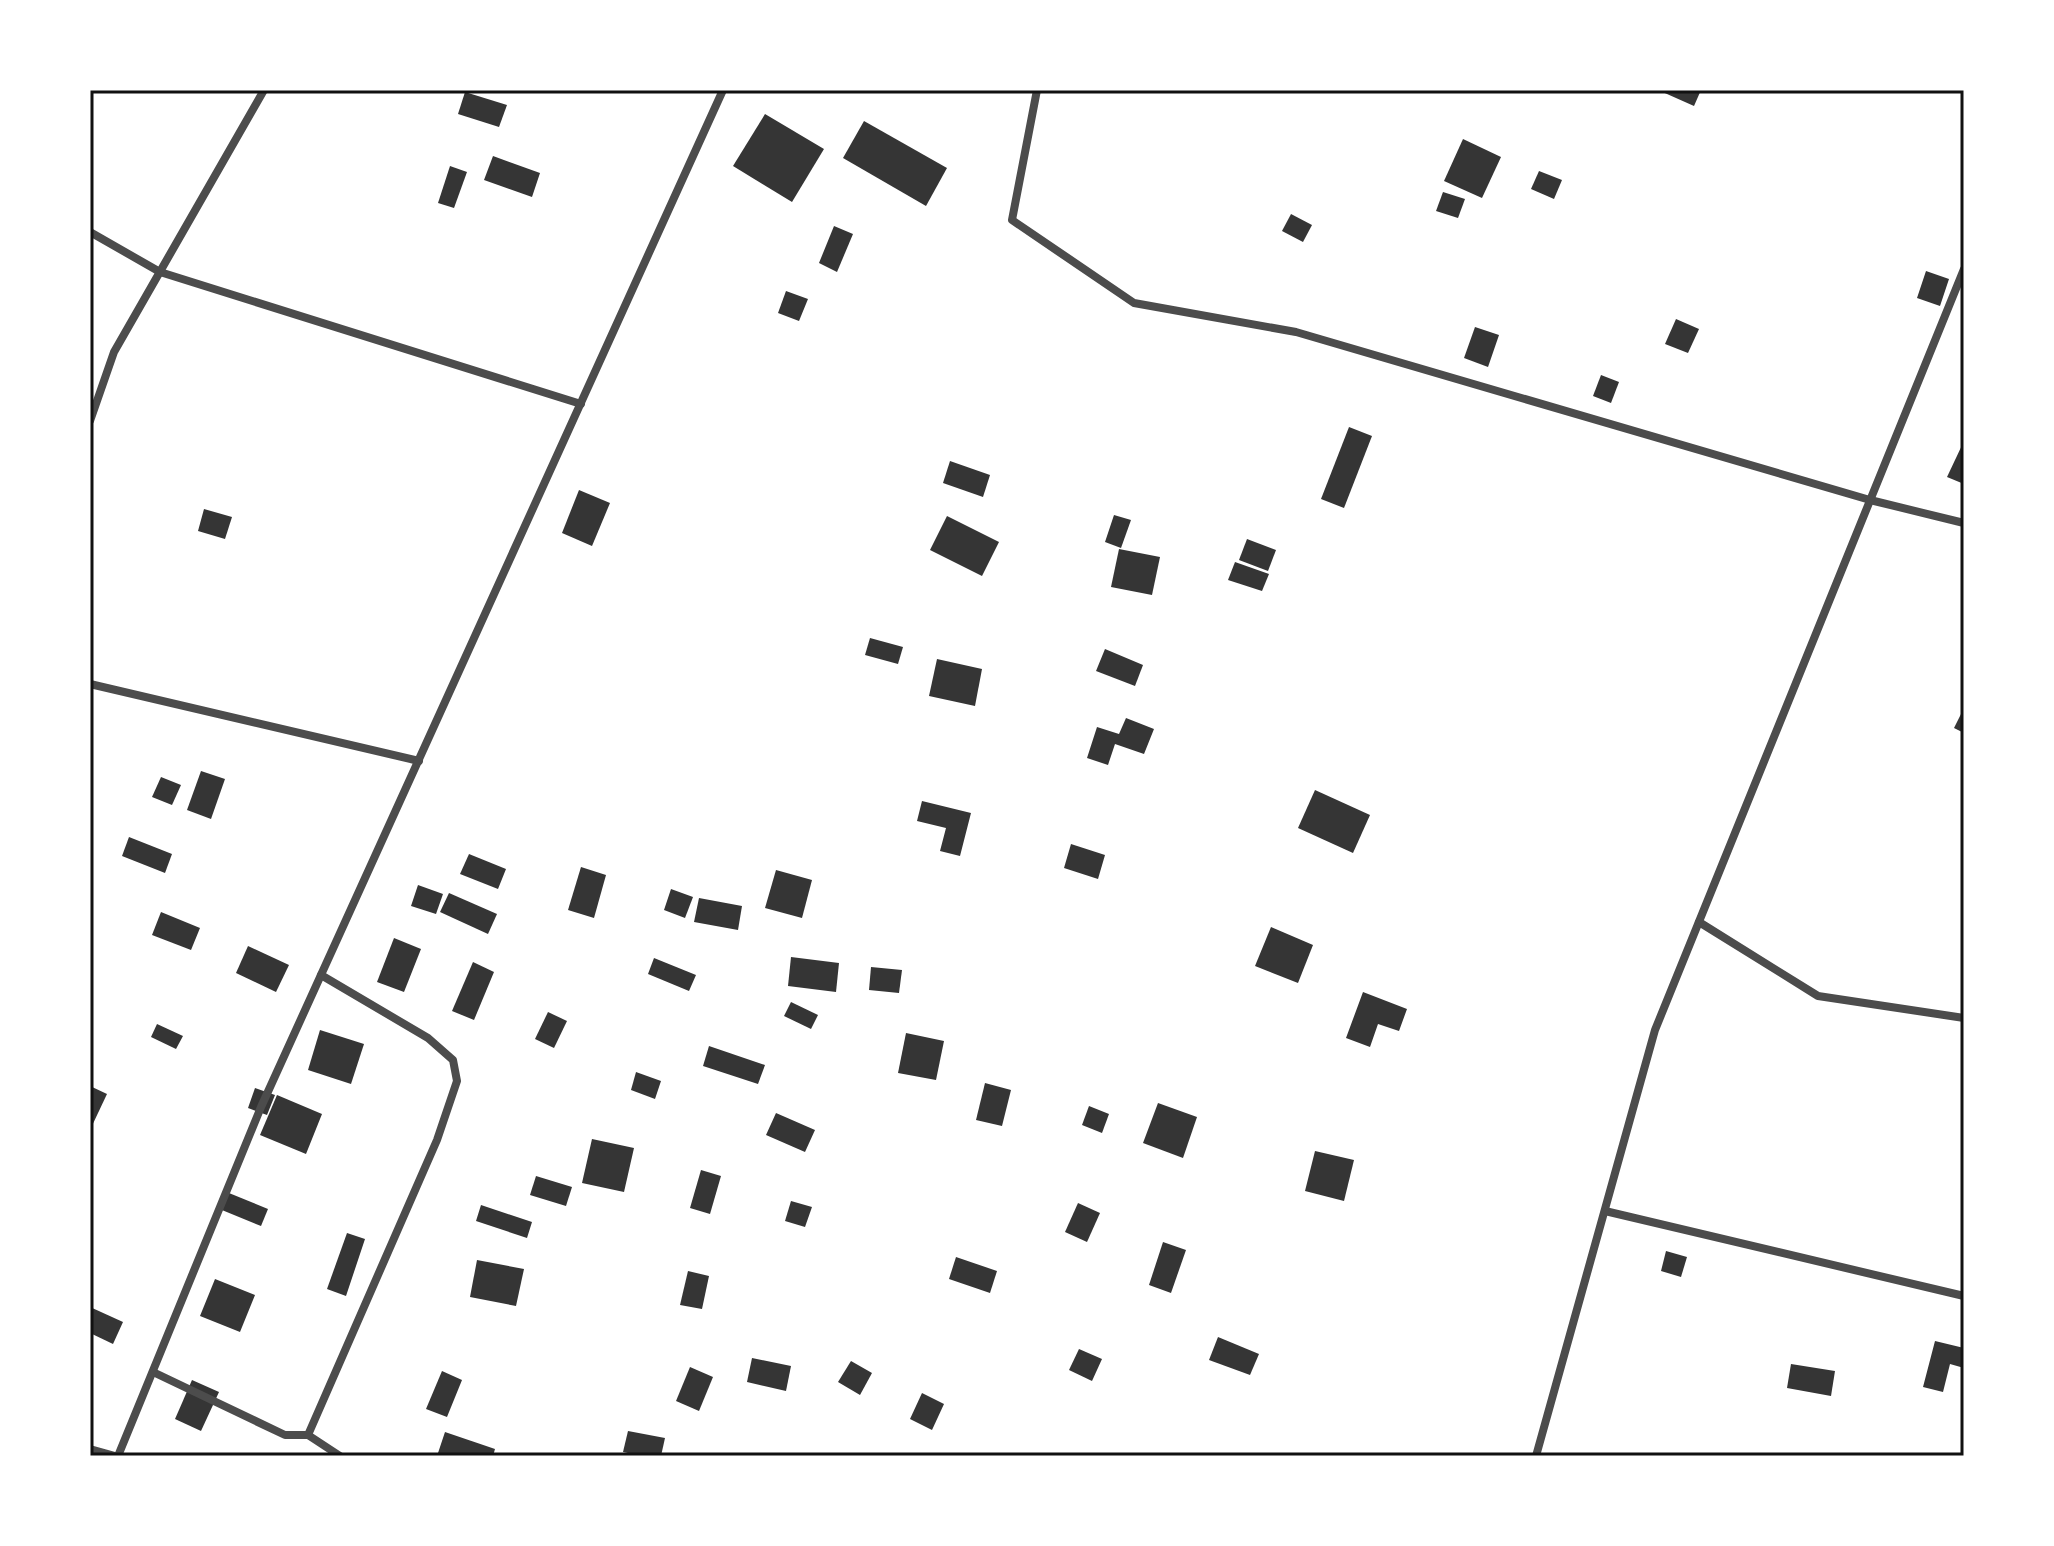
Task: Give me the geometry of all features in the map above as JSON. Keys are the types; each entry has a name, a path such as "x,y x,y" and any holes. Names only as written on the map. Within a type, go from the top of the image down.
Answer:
{"street":[{"path":"90,421 114,352 264,90"},
{"path":"90,1449 117,1456 261,1107 723,90"},
{"path":"1037,90 1012,220 1134,303 1296,332 1870,500 1964,523"},
{"path":"90,232 160,272 581,404"},
{"path":"1536,1456 1655,1030 1964,269"},
{"path":"90,684 419,761"},
{"path":"1699,922 1818,996 1964,1018"},
{"path":"308,1435 437,1140 457,1081 453,1060 428,1038 321,975"},
{"path":"1605,1211 1964,1296"},
{"path":"153,1372 285,1435 308,1435 340,1456"}],"building":[{"path":"1658,90 1701,90 1694,106"},
{"path":"465,92 507,105 499,127 458,114"},
{"path":"765,114 824,149 792,202 733,166"},
{"path":"864,121 947,168 926,206 843,158"},
{"path":"1463,139 1501,157 1482,198 1444,181"},
{"path":"493,156 540,173 532,197 484,180"},
{"path":"450,166 467,172 454,208 438,203"},
{"path":"1539,171 1562,180 1554,199 1531,189"},
{"path":"1443,192 1465,199 1458,218 1436,211"},
{"path":"1291,214 1312,225 1303,242 1282,231"},
{"path":"834,226 853,234 837,272 819,263"},
{"path":"1926,271 1949,279 1940,306 1917,298"},
{"path":"786,291 808,299 799,321 778,313"},
{"path":"1676,319 1699,329 1688,353 1665,344"},
{"path":"1475,327 1499,335 1488,367 1464,358"},
{"path":"1601,375 1619,382 1611,403 1593,396"},
{"path":"1349,427 1372,436 1344,508 1321,499"},
{"path":"1964,441 1964,484 1947,477"},
{"path":"950,461 990,475 983,497 943,483"},
{"path":"579,490 610,503 592,546 562,533"},
{"path":"204,509 232,517 225,539 198,531"},
{"path":"1114,515 1131,520 1121,548 1105,542"},
{"path":"947,516 999,542 982,576 930,550"},
{"path":"1247,539 1276,550 1268,571 1239,560"},
{"path":"1119,549 1160,557 1152,595 1111,587"},
{"path":"1235,562 1269,574 1262,591 1228,580"},
{"path":"870,638 903,647 898,664 865,655"},
{"path":"1105,649 1143,665 1135,686 1096,671"},
{"path":"937,659 982,669 975,706 929,696"},
{"path":"1964,708 1964,733 1954,728"},
{"path":"1126,718 1154,729 1144,754 1115,744 1108,765 1087,758 1097,727 1119,734"},
{"path":"201,771 225,779 211,819 187,810"},
{"path":"161,777 181,785 172,805 152,797"},
{"path":"1315,790 1370,815 1353,853 1298,828"},
{"path":"922,801 971,813 960,856 940,851 946,828 917,821"},
{"path":"129,837 172,854 165,873 122,856"},
{"path":"1071,844 1105,855 1098,879 1064,868"},
{"path":"469,854 506,869 498,889 460,874"},
{"path":"581,867 606,875 594,918 568,910"},
{"path":"776,870 812,880 802,918 765,908"},
{"path":"418,885 443,894 436,914 411,906"},
{"path":"671,889 693,897 685,918 664,910"},
{"path":"449,893 497,914 488,934 440,912"},
{"path":"699,898 742,906 738,930 694,922"},
{"path":"161,912 200,928 191,950 152,935"},
{"path":"1271,927 1313,945 1298,983 1255,966"},
{"path":"394,938 421,949 404,992 377,982"},
{"path":"248,946 289,965 276,992 236,973"},
{"path":"791,957 839,963 836,992 788,986"},
{"path":"654,958 696,975 689,991 648,974"},
{"path":"473,962 494,972 474,1020 452,1011"},
{"path":"871,967 902,970 899,993 869,990"},
{"path":"1363,992 1407,1009 1399,1031 1378,1024 1370,1047 1346,1038"},
{"path":"791,1002 818,1015 811,1029 784,1016"},
{"path":"548,1012 567,1021 554,1048 535,1039"},
{"path":"157,1024 183,1036 176,1049 151,1037"},
{"path":"320,1030 364,1044 351,1084 308,1070"},
{"path":"906,1033 944,1041 936,1080 898,1073"},
{"path":"709,1046 765,1065 758,1084 703,1066"},
{"path":"636,1072 661,1081 655,1099 631,1090"},
{"path":"985,1083 1011,1090 1002,1126 976,1120"},
{"path":"90,1086 107,1094 90,1130"},
{"path":"255,1088 275,1095 267,1115 248,1108"},
{"path":"277,1095 322,1114 306,1154 260,1135"},
{"path":"1158,1103 1197,1117 1183,1158 1143,1143"},
{"path":"1089,1106 1109,1114 1102,1133 1082,1125"},
{"path":"776,1113 815,1130 805,1152 766,1135"},
{"path":"592,1139 634,1148 624,1192 582,1183"},
{"path":"1315,1151 1354,1160 1344,1201 1305,1191"},
{"path":"701,1170 721,1176 710,1214 690,1208"},
{"path":"536,1176 572,1187 566,1206 530,1195"},
{"path":"224,1191 268,1209 261,1226 217,1208"},
{"path":"791,1201 812,1207 805,1227 785,1221"},
{"path":"1078,1203 1100,1213 1087,1242 1065,1232"},
{"path":"481,1205 532,1222 527,1238 476,1221"},
{"path":"347,1233 365,1239 346,1296 327,1289"},
{"path":"1163,1242 1186,1250 1171,1293 1149,1285"},
{"path":"1666,1251 1687,1257 1681,1277 1661,1271"},
{"path":"956,1257 997,1271 990,1293 949,1279"},
{"path":"477,1260 524,1269 516,1306 470,1297"},
{"path":"688,1271 709,1276 702,1309 680,1305"},
{"path":"215,1279 255,1295 240,1332 200,1316"},
{"path":"90,1307 123,1322 113,1344 90,1333"},
{"path":"1218,1337 1259,1354 1250,1375 1209,1360"},
{"path":"1935,1341 1964,1348 1964,1368 1950,1364 1943,1392 1923,1387"},
{"path":"1079,1349 1102,1359 1092,1381 1069,1370"},
{"path":"752,1358 791,1366 786,1391 747,1382"},
{"path":"851,1361 872,1373 860,1395 838,1382"},
{"path":"1791,1364 1835,1371 1831,1396 1787,1388"},
{"path":"690,1367 713,1377 699,1411 676,1401"},
{"path":"442,1371 462,1380 447,1417 426,1409"},
{"path":"192,1380 219,1392 201,1431 175,1419"},
{"path":"922,1393 944,1404 932,1430 910,1419"},
{"path":"628,1431 665,1438 661,1456 623,1452"},
{"path":"445,1432 495,1449 493,1456 448,1456 438,1453"}]}
